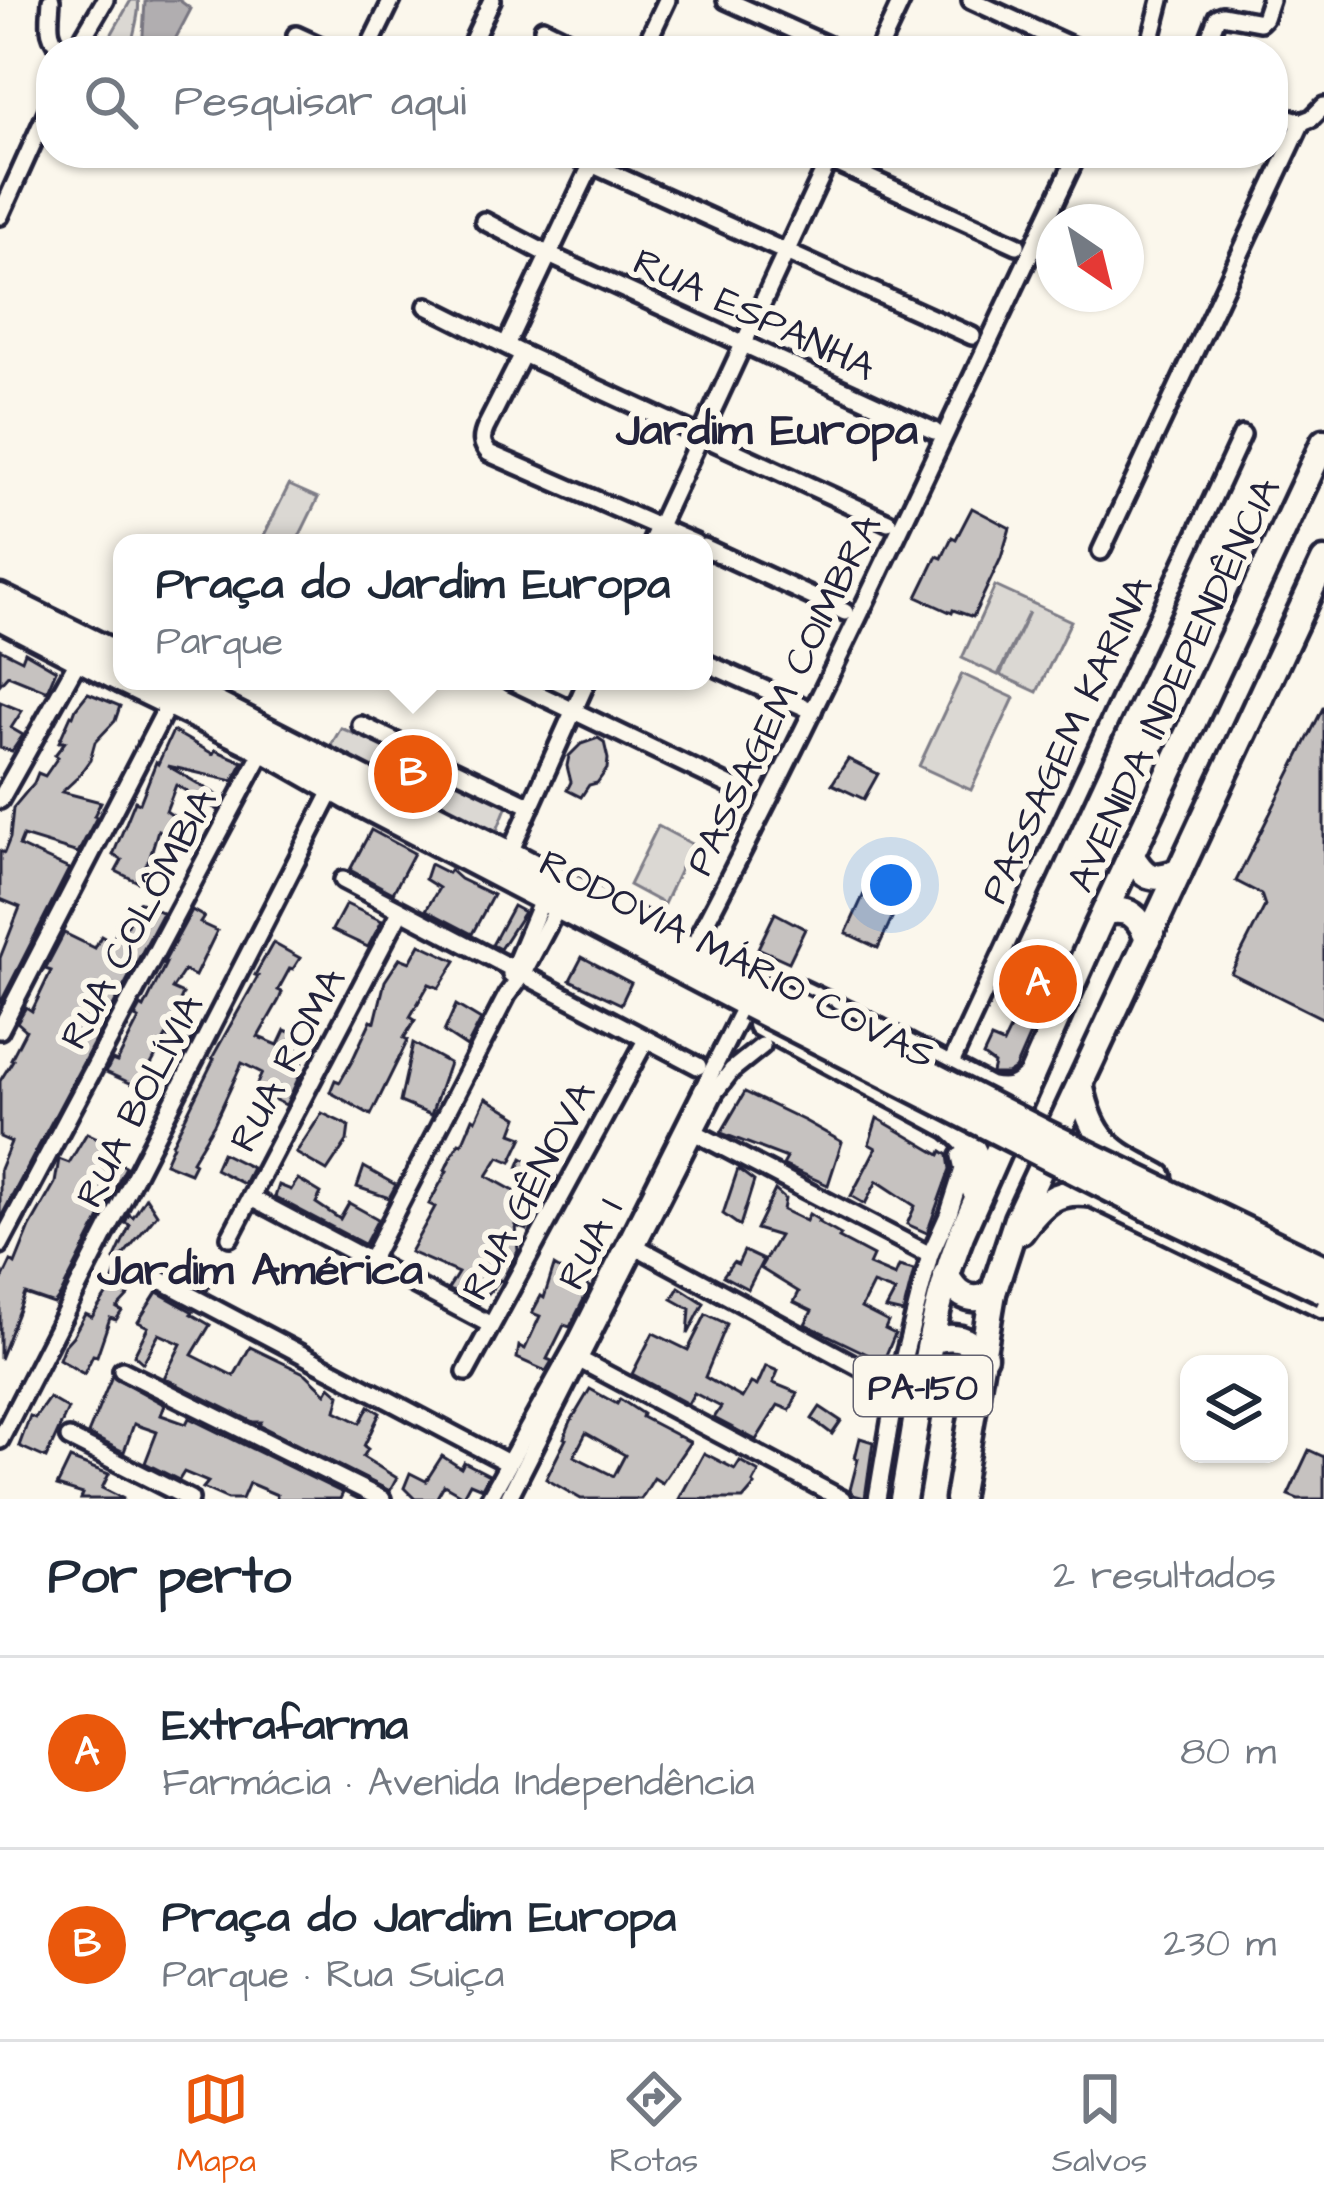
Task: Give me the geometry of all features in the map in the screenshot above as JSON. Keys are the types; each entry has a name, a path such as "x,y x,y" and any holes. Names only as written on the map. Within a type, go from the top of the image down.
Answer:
{"main road":[{"name":"AVENIDA INDEPENDÊNCIA","path":"903,1499 931,1341 938,1264 962,1235 1105,912 1324,442"},
{"path":"1324,561 1081,1084 1088,1119 1109,1148 1324,1256"},
{"path":"0,597 113,653"},
{"name":"RODOVIA MÁRIO COVAS","path":"0,617 113,676"},
{"name":"RODOVIA MÁRIO COVAS","path":"170,692 333,789 692,953 749,1002 1144,1206 1324,1292"},
{"name":"RODOVIA MÁRIO COVAS","path":"170,692 504,865 550,903 692,953"},
{"path":"1132,855 1148,876 1179,872"},
{"path":"1105,912 1132,913 1141,920 1148,939"},
{"path":"692,953 735,962 988,1090 1019,1089 1032,1075"},
{"path":"749,1002 964,1136 975,1152 978,1170 962,1235"},
{"name":"RODOVIA MÁRIO COVAS","path":"749,1002 1043,1132 1324,1268"},
{"name":"PA-150","path":"958,1499 1003,1258 1081,1084"},
{"path":"1003,1258 1041,1207 1058,1194 1075,1191 1093,1194 1324,1305"},
{"path":"938,1264 966,1297 993,1293"},
{"path":"931,1341 966,1339 984,1356"}],"street":[{"path":"50,36 52,0"},
{"path":"84,36 105,0"},
{"path":"375,36 392,0"},
{"path":"475,36 492,0"},
{"path":"650,36 668,0"},
{"path":"726,0 806,36"},
{"path":"885,36 902,0"},
{"path":"971,0 1049,36"},
{"path":"1152,36 1161,0"},
{"path":"1210,36 1222,15 1260,22 1270,0"},
{"path":"543,28 559,36"},
{"path":"1288,117 1302,122 1324,106"},
{"path":"1288,151 1302,122"},
{"path":"0,216 36,136"},
{"path":"506,345 591,168"},
{"path":"614,168 972,336"},
{"path":"655,534 787,251 820,168"},
{"path":"853,168 1017,245"},
{"name":"PASSAGEM COIMBRA","path":"692,953 814,711 1062,168"},
{"path":"1101,551 1280,168"},
{"name":"RUA ESPANHA","path":"484,221 934,431"},
{"path":"428,307 888,521"},
{"path":"524,354 482,437 484,448 676,534"},
{"name":"PASSAGEM KARINA","path":"948,1070 1242,435"},
{"path":"713,551 845,612"},
{"path":"0,800 79,659"},
{"path":"713,666 814,711"},
{"path":"530,690 739,790"},
{"path":"504,865 583,690"},
{"path":"0,1030 170,692"},
{"path":"361,725 531,806"},
{"name":"RUA COLÔMBIA","path":"0,1245 264,749"},
{"name":"RUA BOLÍVIA","path":"0,1440 333,789"},
{"path":"343,880 698,1066"},
{"path":"369,1263 550,903"},
{"name":"RUA ROMA","path":"230,1237 400,912"},
{"name":"RUA I","path":"489,1499 574,1346 749,1002"},
{"name":"RUA GÊNOVA","path":"466,1372 646,1040"},
{"path":"508,1499 723,1080 761,1046"},
{"path":"694,1132 938,1264"},
{"path":"877,1499 896,1387 938,1264 963,1169 960,1156"},
{"path":"251,1198 491,1325"},
{"path":"637,1246 896,1387"},
{"path":"153,1276 508,1463"},
{"path":"580,1360 842,1499"},
{"path":"122,1370 382,1499"},
{"path":"69,1438 190,1499"}],"shaded area":[{"path":"131,0 138,0 133,36 111,36"},
{"path":"179,0 191,9 177,36 143,36 145,2"},
{"path":"289,485 318,498 300,534 264,534"},
{"path":"995,586 1071,621 1037,692 1000,675 1029,612 998,675 962,658"},
{"path":"962,674 1014,698 971,790 919,766"},
{"path":"341,728 509,800 494,838 330,747"},
{"path":"658,826 692,844 664,904 629,885"}],"building":[{"path":"972,508 1010,528 973,617 917,597 937,556 942,558 952,537 956,539"},
{"path":"0,649 22,660 25,652 56,670 47,691 8,675 0,684"},
{"path":"88,693 120,706 115,721 95,742 90,760 62,792 101,802 97,817 78,853 23,836 19,846 69,869 0,1004 0,958 20,907 0,899 0,851 4,853 10,838 13,808 38,773 45,776 58,757 71,715"},
{"path":"0,702 22,711 11,728 23,735 12,751 0,748"},
{"path":"1324,706 1324,1019 1231,973 1265,906 1261,894 1236,881"},
{"path":"173,731 213,754 215,750 243,762 233,781 168,766 224,799 218,810 176,785 166,811 195,831 188,842 158,830 138,882 116,871 122,860 113,855 135,801 140,803"},
{"path":"598,738 604,742 607,769 581,797 567,790 569,756 581,744"},
{"path":"848,759 878,774 864,799 832,784"},
{"path":"371,830 414,853 393,893 350,870"},
{"path":"430,864 493,895 472,934 426,910 439,888 425,879"},
{"path":"874,872 906,888 878,948 846,933"},
{"path":"139,902 163,913 0,1219 0,1169 11,1142 0,1137 0,1081 26,1030 17,1022 26,1007 32,1011 51,971 45,969 64,933 95,948 101,936 112,942"},
{"path":"346,904 382,921 368,947 332,930"},
{"path":"513,906 524,912 500,949 492,945"},
{"path":"192,910 204,917 200,923 217,931 195,976 184,971 172,989 183,994 170,1024 194,1034 188,1046 166,1037 139,1087 106,1072 112,1060 117,1062 139,1019 135,1017 144,1008"},
{"path":"775,913 805,929 789,962 758,948"},
{"path":"273,943 300,958 278,990 282,992 279,1000 258,1037 278,1045 285,1030 313,1042 286,1105 254,1090 262,1073 242,1063 190,1173 165,1163 212,1058"},
{"path":"420,944 456,961 439,988 429,984 410,1017 415,1020 404,1038 408,1040 371,1115 330,1092 352,1061 371,1020 375,1022 385,981 400,958 410,962"},
{"path":"582,957 631,983 621,1004 570,980"},
{"path":"1029,969 1053,982 1015,1069 994,1074 994,1064 983,1056 991,1039 1003,1044 1030,988 1022,985"},
{"path":"456,1005 481,1020 467,1047 444,1032"},
{"path":"413,1043 449,1063 431,1115 400,1102"},
{"path":"745,1092 842,1142 828,1185 783,1165 787,1158 721,1133"},
{"path":"486,1098 518,1117 512,1133 523,1137 511,1162 499,1157 487,1176 516,1192 529,1175 518,1168 522,1158 558,1177 536,1218 531,1216 527,1230 516,1226 518,1251 502,1281 478,1305 448,1289 458,1273 410,1252 435,1207 429,1204 451,1157"},
{"path":"322,1113 349,1126 347,1141 327,1171 296,1153"},
{"path":"877,1118 940,1155 942,1151 948,1155 950,1169 927,1233 907,1224 915,1206 877,1181 865,1204 851,1196 876,1148 869,1144"},
{"path":"87,1133 110,1144 105,1153 126,1167 60,1296 54,1304 25,1294 0,1359 0,1284 11,1261 15,1264 55,1183 59,1159 69,1163"},
{"path":"222,1153 252,1168 244,1184 215,1169"},
{"path":"364,1167 396,1185 389,1198 357,1187"},
{"path":"738,1169 754,1181 740,1226 723,1214"},
{"path":"298,1179 321,1193 316,1203 340,1219 349,1203 378,1219 366,1242 275,1197 279,1185 291,1190"},
{"path":"775,1190 785,1199 783,1210 806,1221 809,1214 819,1220 839,1238 873,1256 869,1265 895,1276 899,1266 914,1270 903,1313 886,1309 895,1292 873,1284 861,1308 888,1322 885,1329 895,1334 886,1355 891,1358 888,1369 805,1324 812,1311 794,1302 799,1292 760,1268 779,1236 756,1229"},
{"path":"146,1197 157,1214 117,1263 114,1260 130,1225 125,1223"},
{"path":"744,1251 763,1260 748,1289 723,1276 733,1262 738,1264"},
{"path":"176,1263 197,1271 200,1265 216,1271 207,1291 170,1272"},
{"path":"554,1266 590,1287 570,1327 564,1325 546,1371 517,1358 519,1346 525,1349 540,1316 532,1313 544,1298"},
{"path":"116,1271 135,1280 117,1308 122,1311 116,1320 110,1318 97,1356 93,1355 84,1374 59,1359 85,1314 92,1317"},
{"path":"679,1287 704,1303 688,1334 690,1309 672,1299"},
{"path":"157,1292 210,1325 192,1355 234,1376 250,1347 306,1374 326,1393 330,1386 340,1395 336,1411 360,1423 369,1406 380,1413 363,1457 397,1478 390,1491 259,1425 261,1422 164,1378 181,1344 159,1334 143,1363 134,1355 148,1327 138,1322"},
{"path":"706,1314 727,1324 705,1377 742,1398 751,1383 757,1386 766,1366 778,1371 773,1383 798,1393 790,1410 778,1405 756,1440 714,1418 721,1407 694,1393 688,1404 632,1374 653,1333 688,1350"},
{"path":"112,1376 165,1405 161,1415 186,1424 189,1418 343,1493 340,1499 276,1499 277,1495 249,1483 242,1499 228,1499 203,1488 208,1482 184,1472 179,1480 145,1463 157,1432 134,1424 124,1452 88,1434"},
{"path":"590,1389 617,1404 620,1399 642,1417 690,1442 662,1483 654,1478 641,1499 581,1499 546,1479","holes":["586,1433 625,1455 614,1476 574,1456"]},
{"path":"49,1398 68,1409 46,1458 19,1446 30,1416 35,1418"},
{"path":"820,1407 841,1421 832,1434 812,1419"},
{"path":"860,1438 873,1442 865,1498 850,1490"},
{"path":"1309,1450 1324,1457 1324,1499 1288,1495"},
{"path":"704,1453 735,1469 740,1461 759,1472 743,1499 679,1499"},
{"path":"442,1456 461,1468 464,1462 489,1475 482,1488 470,1483 463,1496 444,1485 436,1499 415,1499 404,1488 410,1473 426,1481"},
{"path":"70,1459 109,1474 102,1488 124,1499 81,1499 83,1494 57,1486"}],"place":[{"name":"Praça do Jardim Europa","path":"413,774"},
{"name":"Extrafarma","path":"1038,984"}],"district":[{"name":"Jardim Europa","path":"767,428"},
{"name":"Jardim América","path":"260,1268"}]}
